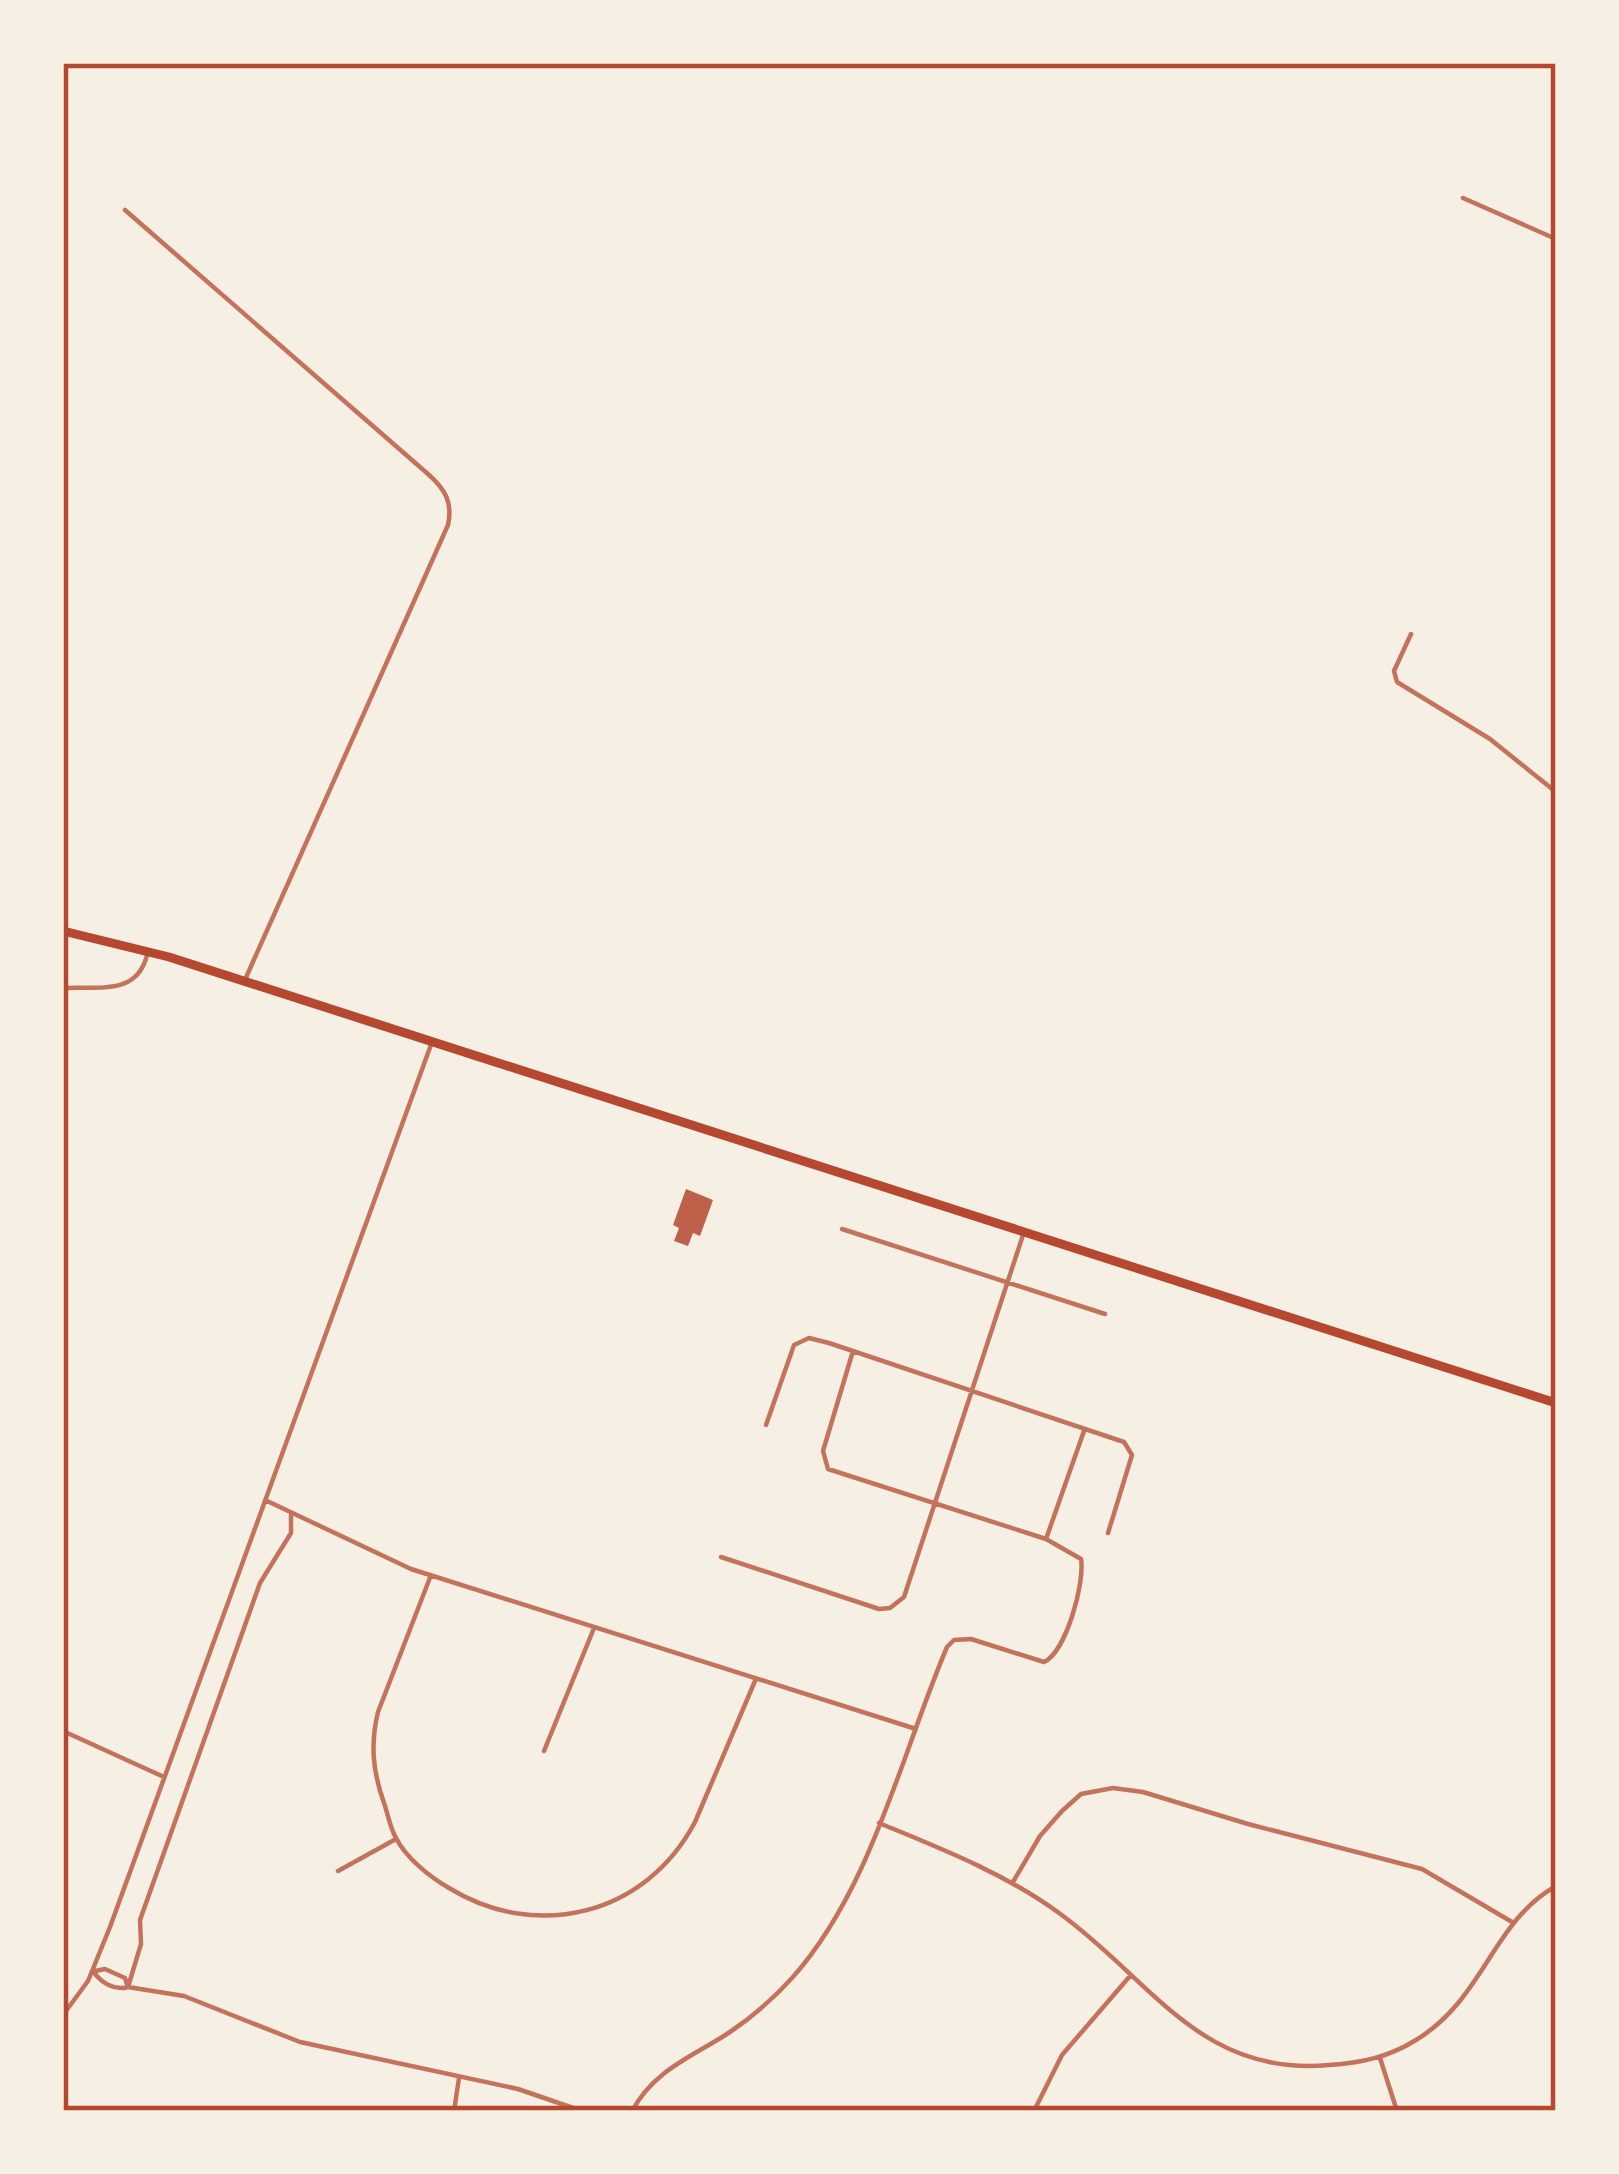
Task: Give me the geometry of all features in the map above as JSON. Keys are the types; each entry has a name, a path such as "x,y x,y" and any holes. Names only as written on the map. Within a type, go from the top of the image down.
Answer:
{"main road":[{"path":"63,931 148,951 1556,1402"}],"street":[{"path":"1462,198 1556,239"},
{"path":"125,210 428,474 450,503 448,525 244,982"},
{"path":"1411,634 1394,670 1397,682 1490,739 1556,792"},
{"path":"63,988 128,984 141,975 148,951"},
{"path":"63,2015 93,1971 432,1042"},
{"path":"842,1229 1105,1314"},
{"path":"721,1557 871,1607 890,1608 904,1597 1024,1232"},
{"path":"766,1425 794,1345 809,1338 853,1351 1124,1442 1132,1456 1108,1533"},
{"path":"632,2111 666,2068 731,2031 790,1980 824,1939 879,1823 946,1647 954,1640 970,1639 1044,1662 1060,1650 1083,1571 1082,1559 1046,1539 828,1469 823,1460 853,1351"},
{"path":"1046,1539 1085,1429"},
{"path":"265,1500 430,1575 913,1728"},
{"path":"128,1987 141,1944 140,1920 260,1583 291,1533 291,1515"},
{"path":"430,1575 373,1734 375,1776 396,1839 439,1882 494,1910 557,1917 582,1914 623,1898 670,1860 684,1842 755,1681"},
{"path":"544,1751 594,1628"},
{"path":"63,1731 164,1778"},
{"path":"1013,1882 1040,1836 1081,1793 1113,1788 1143,1792 1421,1869 1512,1922"},
{"path":"879,1823 1013,1882 1065,1917 1204,2038 1251,2060 1294,2067 1380,2058 1416,2040 1449,2014 1480,1978 1512,1922 1539,1895 1556,1886"},
{"path":"338,1871 396,1839"},
{"path":"93,1971 125,1978 128,1987"},
{"path":"1034,2111 1062,2055 1130,1976"},
{"path":"128,1987 184,1996 300,2042 518,2089 582,2111"},
{"path":"1380,2058 1397,2111"},
{"path":"454,2111 459,2078"}],"building":[{"path":"686,1189 713,1200 700,1236 693,1233 688,1246 674,1241 679,1228 673,1225"}]}
